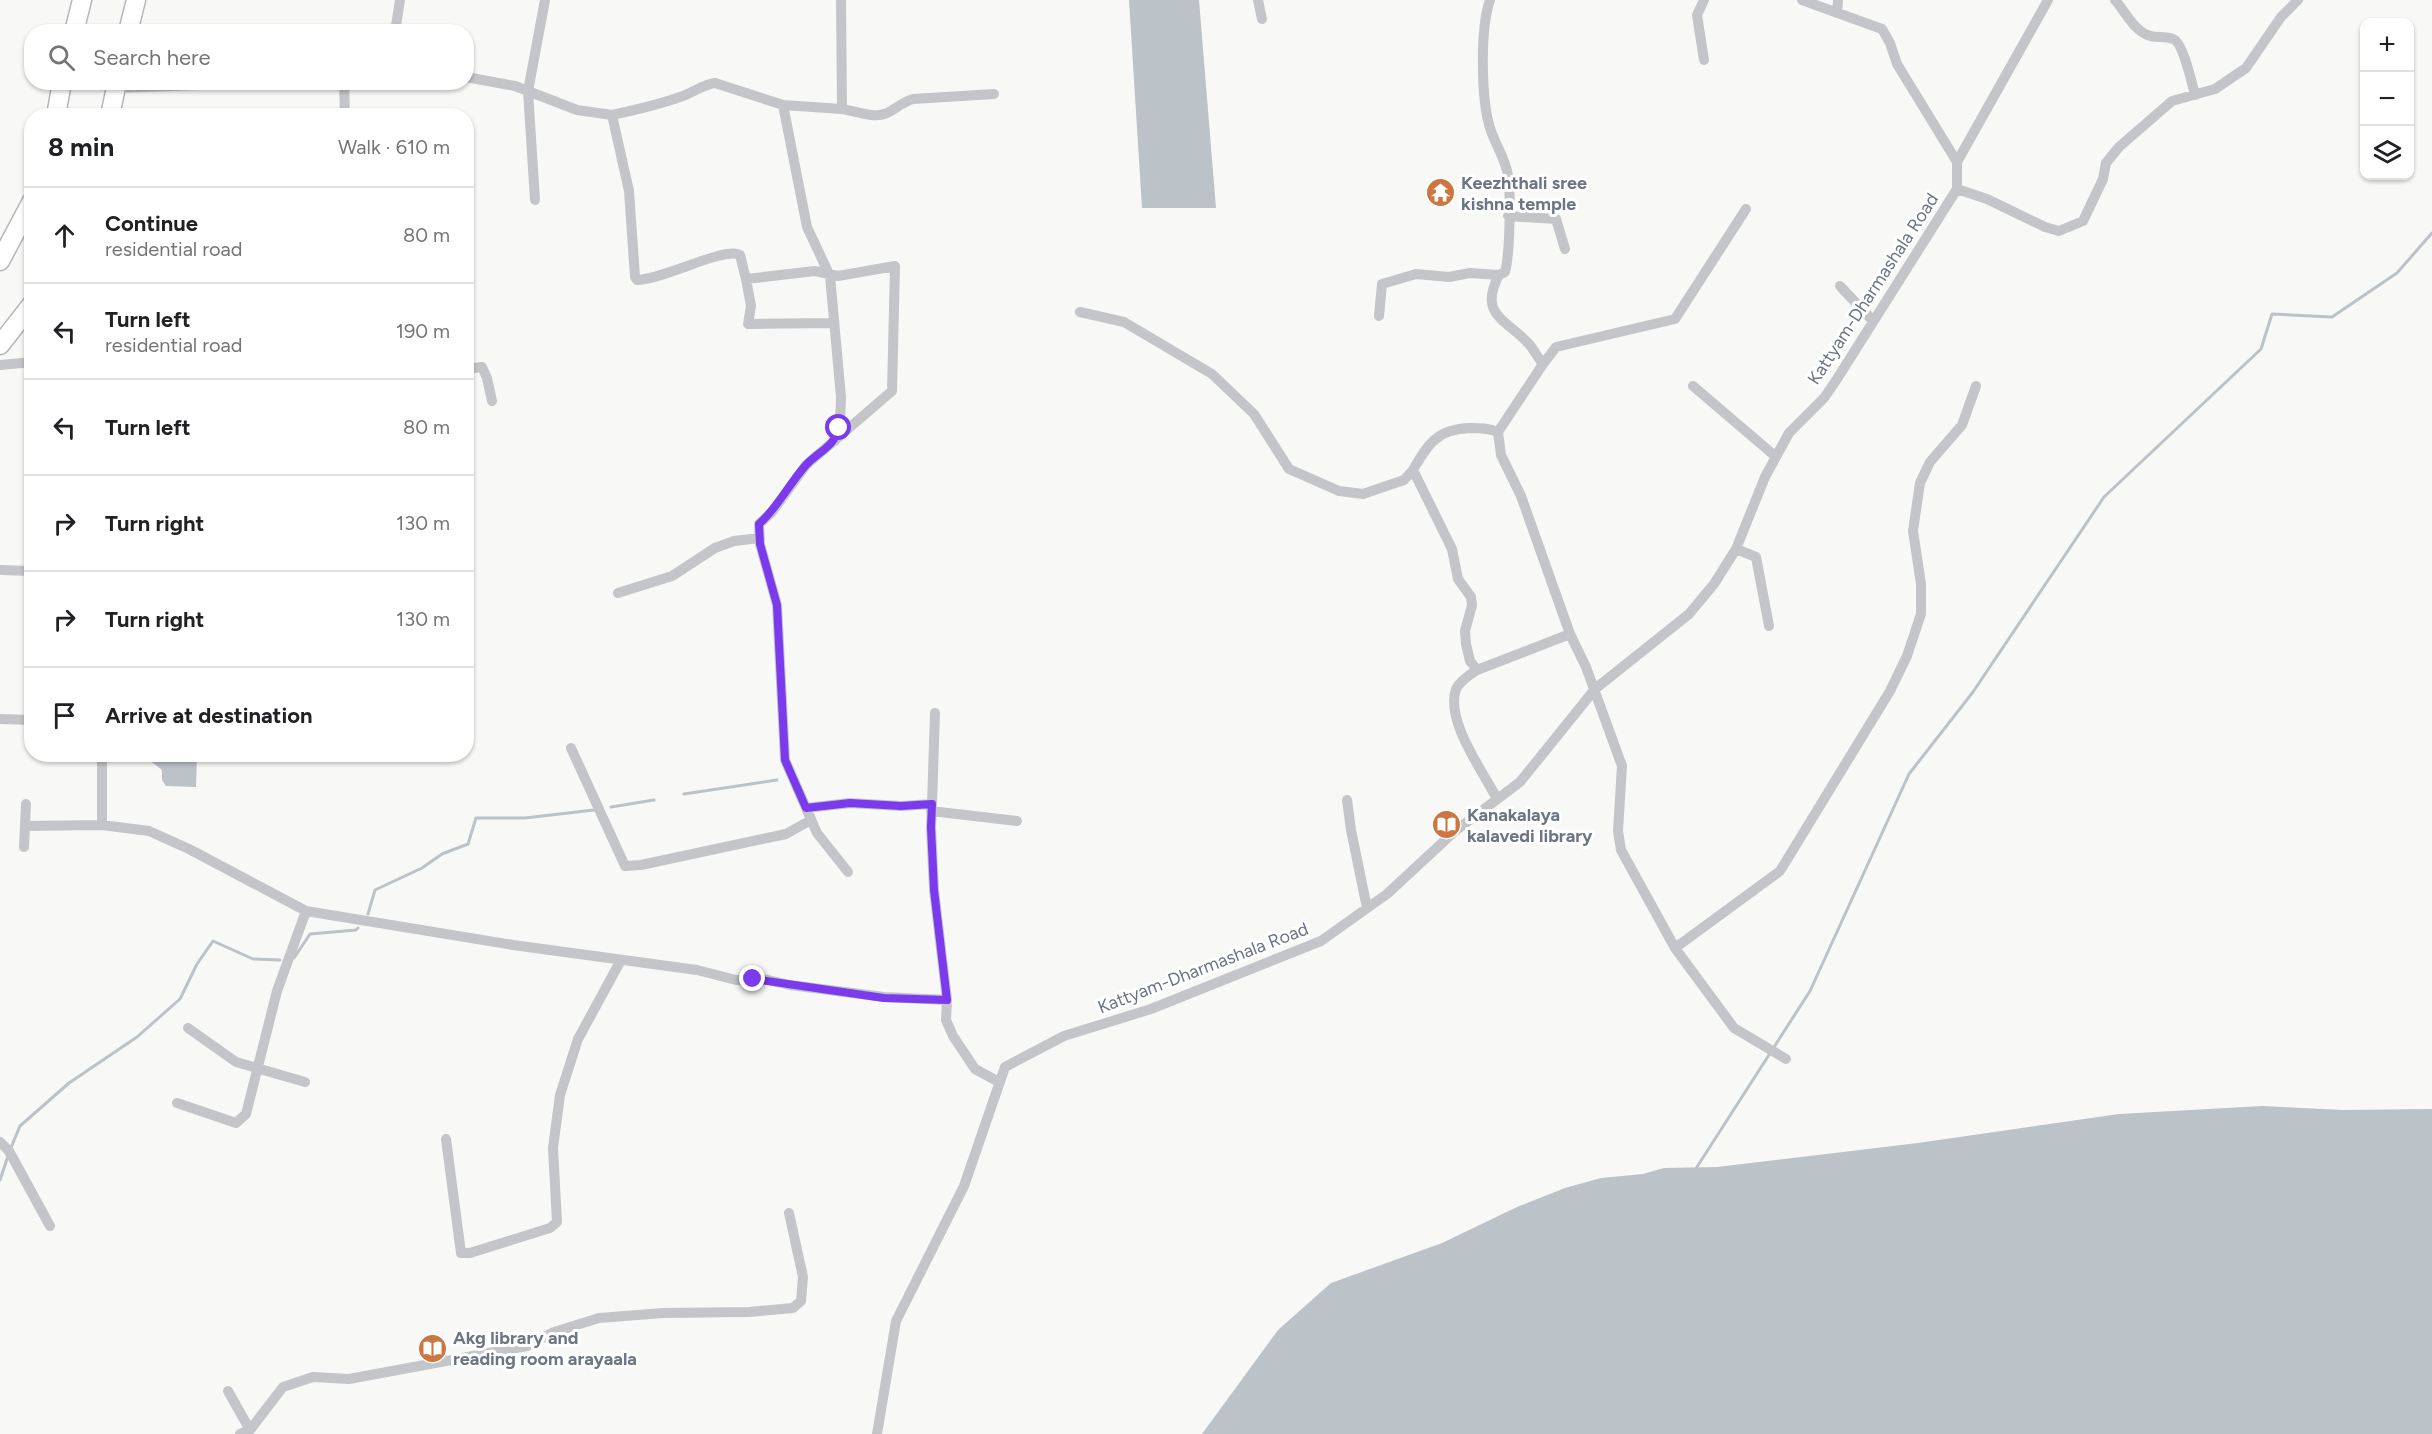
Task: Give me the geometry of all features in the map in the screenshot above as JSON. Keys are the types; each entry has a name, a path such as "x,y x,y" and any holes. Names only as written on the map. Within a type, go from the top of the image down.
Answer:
{"highway":[{"path":"76,24 82,0"},
{"path":"130,24 136,0"},
{"path":"58,108 61,90"},
{"path":"112,108 116,90"},
{"path":"0,261 24,216"},
{"path":"0,345 24,314"}],"street":[{"path":"396,24 400,0"},
{"path":"535,200 528,91 544,0"},
{"path":"841,0 842,109"},
{"path":"1258,0 1262,19"},
{"path":"1379,316 1382,284 1416,274 1449,277 1470,273 1499,275 1505,272 1508,176 1503,156 1490,129 1485,97 1485,21 1490,0"},
{"path":"1704,0 1697,15 1704,60"},
{"path":"1802,0 1882,28 1897,64 1957,162"},
{"path":"1837,12 1838,0"},
{"name":"Kattyam-Dharmashala Road","path":"877,1434 896,1321 964,1186 1005,1067 1064,1036 1151,1009 1321,941 1387,894 1455,831 1520,782 1595,689 1689,614 1714,584 1736,549 1775,456 1789,434 1824,398 1957,189 1957,162 2048,0"},
{"path":"2115,0 2137,29 2152,38 2172,38 2177,41 2195,95"},
{"path":"1957,189 1987,199 2045,227 2059,231 2083,221 2103,178 2106,164 2119,147 2172,101 2215,89 2246,68 2281,17 2298,0"},
{"path":"474,78 515,86 577,110 612,115 654,106 715,83 783,105 842,109 879,116 889,113 903,101 913,99 994,94"},
{"path":"344,90 345,108"},
{"path":"783,105 807,227 830,276 841,411 835,441"},
{"path":"612,115 629,191 637,280 658,278 722,254 735,252 740,255 751,306 748,324 834,323"},
{"path":"1746,209 1675,319 1556,347 1498,432 1501,455 1521,496 1570,634 1595,689 1622,766 1618,831 1621,850 1675,948 1734,1028 1782,1056"},
{"path":"1508,216 1556,219 1565,249"},
{"path":"746,279 815,271 830,276 847,275 896,266 892,391 806,465 772,512 759,524 760,538 777,605 785,760 817,833 848,872"},
{"path":"1499,275 1494,284 1491,304 1495,314 1530,345 1543,364"},
{"path":"1840,286 1873,321"},
{"path":"1080,312 1124,322 1212,375 1254,414 1289,470 1339,491 1363,494 1404,480 1430,444 1445,432 1481,428 1498,432"},
{"path":"0,365 24,363"},
{"path":"474,368 482,367 492,401"},
{"path":"1693,386 1775,456"},
{"path":"1675,948 1780,871 1890,691 1907,656 1921,614 1921,584 1912,531 1920,483 1929,462 1962,425 1976,386"},
{"path":"1413,470 1452,549 1458,579 1472,597 1466,645 1470,661 1477,670"},
{"path":"618,593 672,576 715,548 734,541 760,538"},
{"path":"1736,549 1756,557 1768,626"},
{"path":"0,570 24,571"},
{"path":"1497,798 1462,733 1455,710 1457,687 1477,670 1570,634"},
{"path":"935,713 931,807 936,913 947,1000 946,1020 964,1054 975,1069 999,1082"},
{"path":"0,719 24,720"},
{"path":"571,748 625,866 641,866 786,834 811,820"},
{"path":"102,762 102,825"},
{"path":"1347,800 1367,908"},
{"path":"806,808 850,803 931,807 1017,821"},
{"path":"24,846 26,804"},
{"path":"25,826 102,825 149,831 189,849 306,911 513,945 697,970 735,980 765,979 790,985 884,998 947,1000"},
{"path":"177,1103 237,1123 246,1114 277,991 306,911"},
{"path":"446,1139 460,1253 482,1250 550,1228 557,1222 553,1148 560,1095 578,1039 621,960"},
{"path":"188,1028 237,1062 305,1082"},
{"path":"0,1142 9,1151 50,1226"},
{"path":"228,1391 245,1432 283,1387 313,1377 349,1379 527,1346 554,1332 599,1318 793,1308 801,1301 803,1277 789,1213"}],"shaded area":[{"path":"1129,0 1199,0 1216,208 1142,208"},
{"path":"152,762 197,762 196,787 166,786 162,780 162,770"},
{"path":"2262,1106 2343,1110 2432,1109 2432,1434 1202,1434 1278,1330 1331,1283 1442,1243 1517,1207 1565,1188 1601,1178 1643,1174 1664,1168 1717,1167 1918,1143 2119,1114"}],"waterway":[{"path":"1695,1170 1810,991 1909,774 1973,692 2104,497 2261,349 2272,314 2332,317 2397,273 2432,233"},
{"path":"684,794 777,780"},
{"path":"611,807 654,800"},
{"path":"368,914 375,890 422,868 442,854 468,844 476,818 525,818 594,810"},
{"path":"294,958 310,934 358,928"},
{"path":"10,1150 20,1126 69,1083 137,1037 180,999 197,964 213,941 253,959 280,960"},
{"path":"0,1180 8,1156"}],"place":[{"name":"Keezhthali sree kishna temple","path":"1440,193"},
{"name":"Kanakalaya kalavedi library","path":"1446,825"},
{"name":"Akg library and reading room arayaala","path":"432,1348"}],"route":[{"path":"753,979 884,998 947,1000 934,890 932,804 901,806 850,803 806,808 785,760 777,605 760,544 759,524 772,512 806,465 835,441 839,428"}]}
